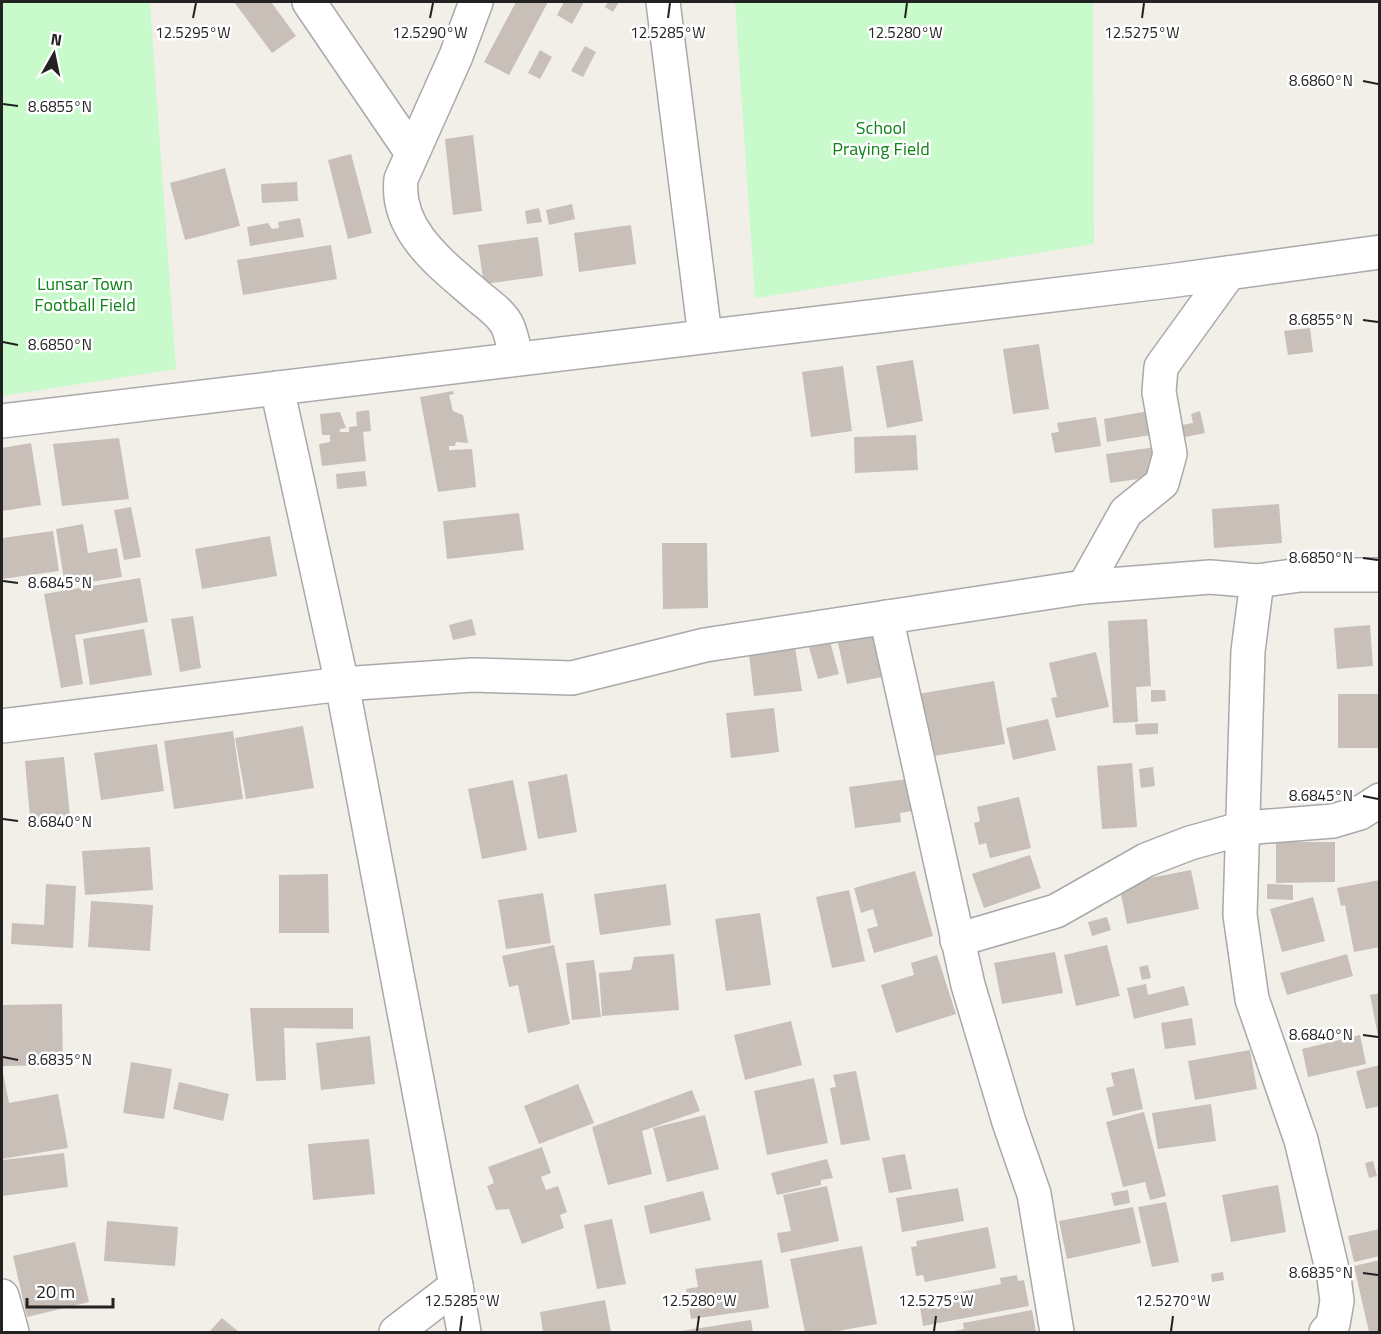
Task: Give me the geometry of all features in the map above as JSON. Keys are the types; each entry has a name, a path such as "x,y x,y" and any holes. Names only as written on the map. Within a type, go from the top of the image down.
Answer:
{"street":[{"path":"309,2 412,153"},
{"path":"476,2 456,56 401,179 399,196 404,215 423,245 495,311 508,326 517,358"},
{"path":"663,2 705,336"},
{"path":"2,421 1229,273 1380,252"},
{"path":"1084,586 1126,512 1162,483 1170,454 1159,392 1161,367 1229,273"},
{"path":"277,388 342,684 464,1332"},
{"path":"2,726 342,684 473,675 572,678 705,645 1084,586 1210,578 1257,580 1300,575 1380,575"},
{"path":"1257,580 1247,673 1240,915 1252,999 1301,1140 1334,1277 1337,1301 1333,1324 1326,1332"},
{"path":"886,617 968,985 1009,1122 1034,1194 1057,1332"},
{"path":"957,940 1056,911 1146,860 1244,828 1333,822 1360,813 1380,800"},
{"path":"396,1332 456,1286"},
{"path":"2,1296 12,1332"}],"green space":[{"name":"Lunsar Town Football Field","path":"2,2 150,2 176,369 2,396"},
{"name":"School Praying Field","path":"735,2 1093,2 1094,244 755,298"}],"building":[{"path":"234,2 271,2 296,36 272,53"},
{"path":"516,2 548,2 509,75 484,62"},
{"path":"564,2 584,2 572,24 557,15"},
{"path":"608,2 619,2 613,12 605,7"},
{"path":"585,46 596,52 583,77 571,71"},
{"path":"540,50 552,57 540,79 528,73"},
{"path":"473,135 482,211 453,215 445,139"},
{"path":"351,154 372,233 348,239 328,160"},
{"path":"225,168 240,226 185,240 170,183"},
{"path":"297,182 298,201 262,203 261,184"},
{"path":"572,204 575,219 549,225 546,210"},
{"path":"539,208 542,222 527,224 525,211"},
{"path":"300,218 304,237 250,246 247,227 268,223 272,229 279,228 278,222"},
{"path":"631,225 636,264 579,272 574,233"},
{"path":"538,237 543,276 484,284 478,245"},
{"path":"331,245 337,279 243,295 237,260"},
{"path":"1310,328 1313,352 1288,355 1284,331"},
{"path":"1039,344 1049,409 1013,414 1003,349"},
{"path":"913,360 923,421 887,428 876,366"},
{"path":"843,366 852,431 811,437 802,372"},
{"path":"453,391 454,394 449,395 453,411 463,415 468,443 456,442 455,446 449,446 449,450 472,449 476,487 438,492 420,397"},
{"path":"1160,409 1163,433 1107,442 1104,419"},
{"path":"369,410 371,431 363,432 366,461 322,466 319,444 330,442 330,435 322,435 320,414 340,412 346,428 340,429 340,432 349,432 349,427 357,426 356,412"},
{"path":"1200,411 1205,433 1180,438 1177,426 1193,423 1191,414"},
{"path":"1096,417 1101,446 1055,453 1051,433 1059,432 1057,423"},
{"path":"916,435 918,470 855,473 854,437"},
{"path":"119,438 129,499 62,506 53,444"},
{"path":"31,443 41,505 2,511 2,448"},
{"path":"1156,447 1160,476 1110,483 1106,454"},
{"path":"365,471 367,486 337,489 336,474"},
{"path":"1279,504 1282,543 1214,548 1212,509"},
{"path":"131,507 141,557 124,560 114,510"},
{"path":"519,513 524,550 447,559 443,521"},
{"path":"83,524 88,553 117,548 122,577 65,586 56,529"},
{"path":"53,531 59,571 2,579 2,538"},
{"path":"270,536 277,576 202,589 195,549"},
{"path":"662,543 707,543 708,608 663,609"},
{"path":"140,578 148,622 75,635 83,684 61,688 44,594"},
{"path":"193,616 201,668 180,672 171,619"},
{"path":"472,619 476,635 453,640 449,625"},
{"path":"1147,619 1151,686 1136,687 1138,722 1113,723 1108,621"},
{"path":"1370,625 1373,666 1337,669 1334,628"},
{"path":"144,629 152,675 90,685 83,639"},
{"path":"884,634 892,675 847,684 838,643"},
{"path":"829,638 839,674 818,679 808,644"},
{"path":"795,647 802,691 754,696 749,654"},
{"path":"1096,652 1109,707 1056,718 1051,698 1057,697 1049,663"},
{"path":"994,681 1005,744 928,757 918,694"},
{"path":"1151,690 1165,690 1166,701 1151,702"},
{"path":"1338,694 1378,694 1378,748 1338,748"},
{"path":"774,708 779,752 731,758 726,713"},
{"path":"1048,719 1056,750 1013,760 1006,728"},
{"path":"1158,723 1158,734 1136,735 1135,724"},
{"path":"303,726 314,788 246,799 235,738"},
{"path":"233,731 243,799 174,809 164,741"},
{"path":"157,744 164,791 101,800 94,753"},
{"path":"64,757 71,826 31,829 25,761"},
{"path":"1132,763 1137,827 1102,829 1097,766"},
{"path":"1153,767 1155,786 1141,788 1139,769"},
{"path":"567,774 577,832 538,839 528,782"},
{"path":"907,779 912,811 900,813 901,822 855,828 849,787"},
{"path":"513,780 527,850 482,859 468,789"},
{"path":"1019,797 1031,848 990,858 986,843 979,845 974,823 980,821 977,807"},
{"path":"1276,842 1335,842 1335,882 1276,883"},
{"path":"150,847 153,890 85,895 82,851"},
{"path":"1030,855 1041,888 984,908 972,874"},
{"path":"1191,870 1199,909 1127,924 1119,884"},
{"path":"915,871 933,936 874,953 867,929 878,926 873,909 861,913 854,888"},
{"path":"328,874 329,933 279,933 279,875"},
{"path":"1380,880 1380,947 1354,952 1345,905 1341,906 1337,888"},
{"path":"46,884 76,886 73,948 11,944 12,923 44,925"},
{"path":"666,884 671,925 600,935 594,894"},
{"path":"1267,884 1293,885 1293,900 1267,899"},
{"path":"849,890 865,961 832,968 816,897"},
{"path":"543,893 551,943 506,949 498,900"},
{"path":"1313,897 1325,941 1282,952 1270,909"},
{"path":"91,901 153,905 150,951 88,947"},
{"path":"760,913 771,985 726,991 715,919"},
{"path":"1107,917 1111,930 1092,936 1088,922"},
{"path":"554,945 570,1024 528,1033 518,985 509,987 502,956"},
{"path":"1107,945 1120,996 1076,1006 1064,955"},
{"path":"1055,952 1063,993 1002,1004 994,963"},
{"path":"674,954 679,1010 602,1016 599,973 631,970 634,957"},
{"path":"1347,954 1353,976 1287,995 1280,973"},
{"path":"937,955 956,1014 896,1033 881,985 914,975 911,963"},
{"path":"594,960 601,1017 572,1020 566,963"},
{"path":"1148,965 1151,978 1142,980 1139,967"},
{"path":"1146,984 1148,995 1184,986 1189,1005 1134,1019 1127,988"},
{"path":"1380,993 1380,1036 1378,1036 1370,995"},
{"path":"62,1004 63,1065 2,1066 2,1005"},
{"path":"250,1008 353,1008 353,1029 284,1028 286,1080 256,1081"},
{"path":"1192,1018 1196,1045 1165,1049 1161,1023"},
{"path":"791,1021 802,1065 745,1080 734,1035"},
{"path":"1360,1035 1366,1064 1308,1077 1302,1049"},
{"path":"370,1036 375,1084 321,1090 316,1043"},
{"path":"1250,1050 1257,1089 1195,1100 1188,1061"},
{"path":"131,1062 172,1069 164,1119 123,1113"},
{"path":"1380,1065 1380,1106 1366,1109 1356,1071"},
{"path":"2,1068 9,1103 58,1094 68,1148 2,1159"},
{"path":"1134,1068 1143,1109 1113,1116 1106,1088 1114,1086 1111,1073"},
{"path":"856,1071 870,1140 841,1145 830,1088 836,1087 833,1075"},
{"path":"814,1078 828,1143 767,1155 754,1091"},
{"path":"179,1082 229,1094 223,1121 173,1109"},
{"path":"578,1084 594,1123 539,1144 524,1106"},
{"path":"692,1090 700,1111 642,1131 652,1174 608,1185 592,1127"},
{"path":"1211,1104 1216,1141 1158,1149 1152,1113"},
{"path":"1144,1112 1166,1196 1150,1200 1145,1182 1123,1187 1106,1122"},
{"path":"705,1115 719,1169 667,1182 653,1128"},
{"path":"369,1139 375,1194 313,1200 308,1144"},
{"path":"542,1147 551,1173 541,1177 546,1190 558,1186 567,1212 560,1215 564,1228 522,1244 509,1209 496,1210 487,1186 494,1183 488,1167"},
{"path":"64,1153 68,1187 2,1196 2,1160"},
{"path":"905,1154 912,1189 889,1193 882,1158"},
{"path":"827,1159 833,1178 821,1180 821,1185 777,1195 771,1173"},
{"path":"1373,1161 1377,1176 1369,1178 1365,1163"},
{"path":"1278,1185 1286,1232 1231,1242 1222,1195"},
{"path":"827,1186 839,1241 781,1253 777,1233 791,1231 783,1195"},
{"path":"958,1188 964,1221 902,1232 896,1198"},
{"path":"1128,1190 1130,1203 1114,1206 1111,1193"},
{"path":"703,1191 711,1220 650,1234 644,1206"},
{"path":"1166,1202 1179,1262 1152,1267 1138,1207"},
{"path":"1133,1207 1141,1243 1067,1259 1059,1221"},
{"path":"612,1219 626,1284 597,1289 584,1225"},
{"path":"107,1221 178,1227 175,1266 104,1261"},
{"path":"988,1227 996,1268 925,1282 923,1275 916,1276 911,1247 917,1246 916,1241"},
{"path":"1380,1229 1380,1256 1354,1262 1348,1236"},
{"path":"75,1242 89,1302 27,1317 13,1256"},
{"path":"862,1246 877,1324 832,1332 805,1332 790,1259"},
{"path":"762,1260 769,1308 691,1319 686,1289 698,1287 695,1269"},
{"path":"1380,1260 1380,1332 1369,1332 1354,1266"},
{"path":"1223,1272 1224,1280 1212,1282 1211,1274"},
{"path":"1017,1275 1018,1281 1024,1280 1029,1306 923,1326 920,1307 957,1300 956,1293 1001,1284 1000,1278"},
{"path":"605,1300 611,1332 543,1332 540,1312"},
{"path":"1032,1310 1036,1332 950,1332 964,1329 963,1323"},
{"path":"222,1318 239,1332 209,1332"},
{"path":"751,1320 753,1332 681,1332 681,1331"}]}
